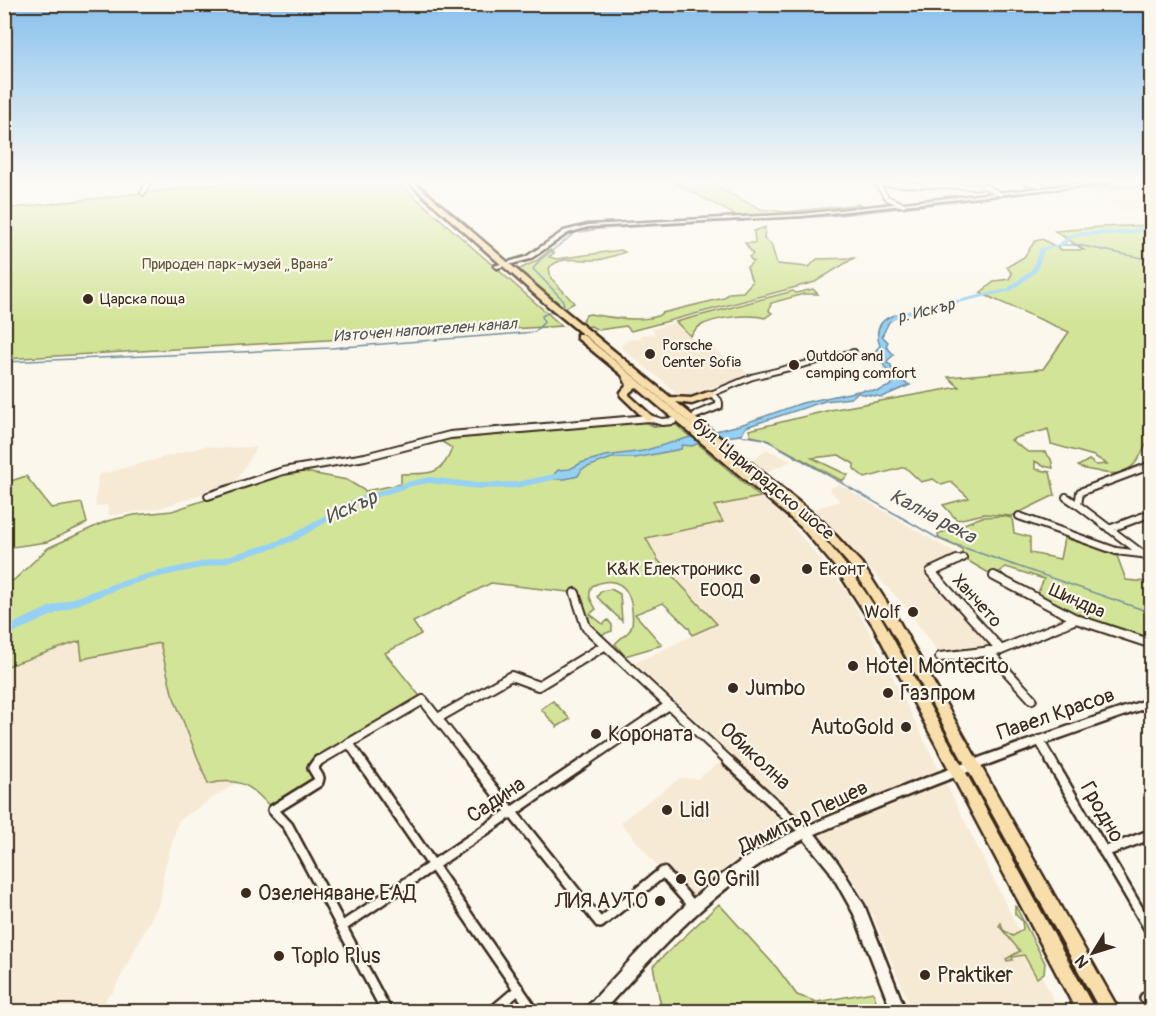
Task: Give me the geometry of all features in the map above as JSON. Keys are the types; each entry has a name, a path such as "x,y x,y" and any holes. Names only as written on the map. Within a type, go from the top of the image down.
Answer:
{"highway":[{"name":"бул. Цариградско шосе","path":"459,229 559,314 693,420 716,444 799,519 845,570 880,626 1087,1011"},
{"name":"бул. Цариградско шосе","path":"462,229 501,265"},
{"name":"бул. Цариградско шосе","path":"559,314 656,400 693,420"},
{"path":"620,369 632,383 625,393 626,396 649,418"},
{"path":"629,389 637,389 656,400"},
{"path":"668,398 679,402 692,401 711,394"},
{"path":"692,401 687,407 693,420"},
{"name":"бул. Цариградско шосе","path":"716,444 819,524 858,567 883,604 1111,1011"}],"street":[{"path":"501,265 528,258 566,232 574,229"},
{"path":"711,394 752,377 854,352"},
{"path":"693,420 719,406 719,400 711,394"},
{"path":"208,496 283,471 365,457 450,435 649,418 662,423 673,421"},
{"path":"1078,505 1080,492 1151,463"},
{"path":"1066,497 1152,561"},
{"path":"1109,529 1152,513"},
{"path":"1019,516 1116,551 1142,554"},
{"name":"Ханчето","path":"963,558 931,572 1001,650"},
{"name":"Шиндра","path":"994,576 1076,619 1152,644"},
{"name":"Обиколна","path":"575,593 586,627 806,833 834,867 859,910 899,1011"},
{"path":"940,657 1001,650 1076,619"},
{"path":"438,718 511,676 517,676 531,686 538,686 604,646"},
{"name":"Ханчето","path":"988,651 1032,699"},
{"path":"387,1011 288,826 273,810 318,782 319,778 313,768 318,760 423,700 600,923 663,872 693,906"},
{"name":"Павел Красов","path":"974,765 1039,740 1152,702"},
{"name":"Садина","path":"343,926 669,705"},
{"name":"Гродно","path":"1039,740 1152,933"},
{"path":"349,743 534,1011"},
{"name":"Димитър Пешев","path":"592,1011 693,906 745,865 806,833 899,792 974,765"},
{"path":"1104,852 1152,834"},
{"path":"492,1011 519,989"}],"shaded area":[{"path":"676,322 685,333 704,347 709,346 747,372 742,375 744,378 713,392 687,400 680,399 669,386 620,347 628,340 642,338 640,335 655,334 652,329"},
{"path":"206,446 257,447 235,483 160,508 109,516 107,505 95,507 98,475"},
{"path":"766,449 791,461 767,472 752,461"},
{"path":"839,484 958,555 957,559 928,572 994,646 938,652 902,603 814,509 840,501 829,489"},
{"path":"760,497 783,515 846,590 878,647 1059,1011 912,1011 873,916 857,886 836,855 804,819 741,856 686,900 620,822 680,778 697,779 732,754 635,663 716,624 658,560 645,538 723,522 714,506"},
{"path":"80,641 83,659 161,643 248,775 178,821 164,871 161,899 101,1011 5,1011 4,667"}],"green space":[{"name":"Природен парк-музей „Врана“","path":"5,229 452,229 562,326 5,359"},
{"path":"765,229 764,239 771,244 777,264 809,267 817,259 854,258 815,282 631,331 626,326 598,330 591,326 586,327 582,322 586,315 590,314 628,319 648,318 724,298 729,293 743,292 752,282 747,267 753,262 749,257 753,254 745,243 755,243 754,231"},
{"path":"1151,229 1151,433 1138,460 1125,471 1108,473 1078,466 1089,460 1096,465 1107,464 1094,456 1051,444 1048,429 1020,436 1011,440 1028,452 1045,452 1051,459 1053,468 1035,461 1035,469 1050,472 1055,495 1012,516 984,514 957,520 943,505 969,498 951,482 942,485 933,479 921,482 905,467 865,478 854,469 854,464 839,455 812,458 848,475 842,481 765,439 751,436 749,430 830,410 959,387 948,377 1043,369 1069,332 980,293 995,281 1009,279 1012,274 1007,267 1024,257 1035,241 1042,239 1062,250 1084,250 1055,231"},
{"path":"550,250 554,253 549,257 557,259 621,250 625,252 596,260 559,261 549,268 551,278 574,303 565,308 518,270 536,261"},
{"path":"813,289 818,294 804,294 771,303 769,311 772,313 765,318 741,316 714,321 699,327 690,336 676,322 793,291 796,293"},
{"path":"644,422 656,427 675,424 760,497 714,506 723,522 646,538 658,560 717,624 692,635 689,628 663,603 635,614 662,645 625,656 615,644 631,628 632,609 628,594 619,584 608,582 592,586 590,598 596,609 590,614 603,624 608,620 612,625 612,631 601,635 585,616 580,591 568,592 491,583 413,622 421,634 385,653 423,700 318,760 319,778 273,810 259,795 245,785 230,781 208,784 172,693 160,643 82,659 80,641 5,667 5,585 14,580 48,548 107,521 134,515 172,511 295,470 347,480 365,491 401,484 401,474 432,472 443,465 452,448 439,440"},
{"path":"26,476 51,508 82,503 87,523 47,542 5,548 5,483"},
{"path":"759,477 818,527 860,576 960,755 856,578 815,529 756,478"},
{"path":"982,517 1012,518 1014,533 1030,537 1030,553 1060,559 1064,538 1116,553 1126,580 1147,582 1151,590 1151,644 1035,599 1044,579 1006,567 994,576 963,558 962,549 939,539 938,534"},
{"path":"611,589 620,594 622,621 597,597 601,591"},
{"path":"553,701 570,719 557,727 541,709"},
{"path":"976,786 1101,1011 1094,1011 972,787"},
{"path":"719,904 777,968 797,995 817,1002 873,992 880,1011 662,1011 653,966"},
{"path":"1015,905 1045,963 1044,973 1037,978 1024,955 1012,957 1013,960 1007,961 1006,959 1020,951 999,926 1001,923 1003,930 1013,936 1023,929 1022,921 1015,914"}],"water":[{"path":"901,314 889,322 882,336 888,342 886,346 894,355 887,363 891,365 894,378 910,385 882,397 857,393 851,398 825,401 746,427 741,435 708,439 692,446 682,445 681,449 635,458 612,458 582,469 578,476 550,479 558,470 570,469 605,456 643,451 740,425 802,403 863,390 878,391 892,385 885,367 874,352 880,346 878,334 881,324 889,317"}],"waterway":[{"name":"Източен напоителен канал","path":"560,307 564,304 562,299 533,269 540,260 575,233 596,229"},
{"name":"р. Искър","path":"891,319 901,314 1009,290 1035,270 1042,249 1061,245 1069,238 1079,234 1122,233 1144,229"},
{"name":"р. Искър","path":"1061,245 1078,245 1152,260"},
{"name":"Източен напоителен канал","path":"4,362 331,348 535,332 544,322 542,316 553,310"},
{"name":"Кална река","path":"739,435 765,439 939,539 1152,613"},
{"name":"Искър","path":"4,633 53,610 119,585 272,546 293,538 354,502 410,484 429,480 478,486 516,485 559,476"}],"place":[{"name":"Царска поща","path":"88,299"},
{"name":"Porsche Center Sofia","path":"650,354"},
{"name":"Outdoor and camping comfort","path":"794,365"},
{"name":"Еконт","path":"807,569"},
{"name":"K&K Електроникс ЕООД","path":"755,579"},
{"name":"Wolf","path":"913,612"},
{"name":"Hotel Montecito","path":"853,666"},
{"name":"Jumbo","path":"733,688"},
{"name":"Газпром","path":"888,693"},
{"name":"AutoGold","path":"906,727"},
{"name":"Короната","path":"596,734"},
{"name":"Lidl","path":"667,810"},
{"name":"GO Grill","path":"681,879"},
{"name":"Озеленяване ЕАД","path":"246,893"},
{"name":"ЛИЯ АУТО","path":"660,901"},
{"name":"Toplo Plus","path":"279,956"},
{"name":"Praktiker","path":"925,975"}]}
